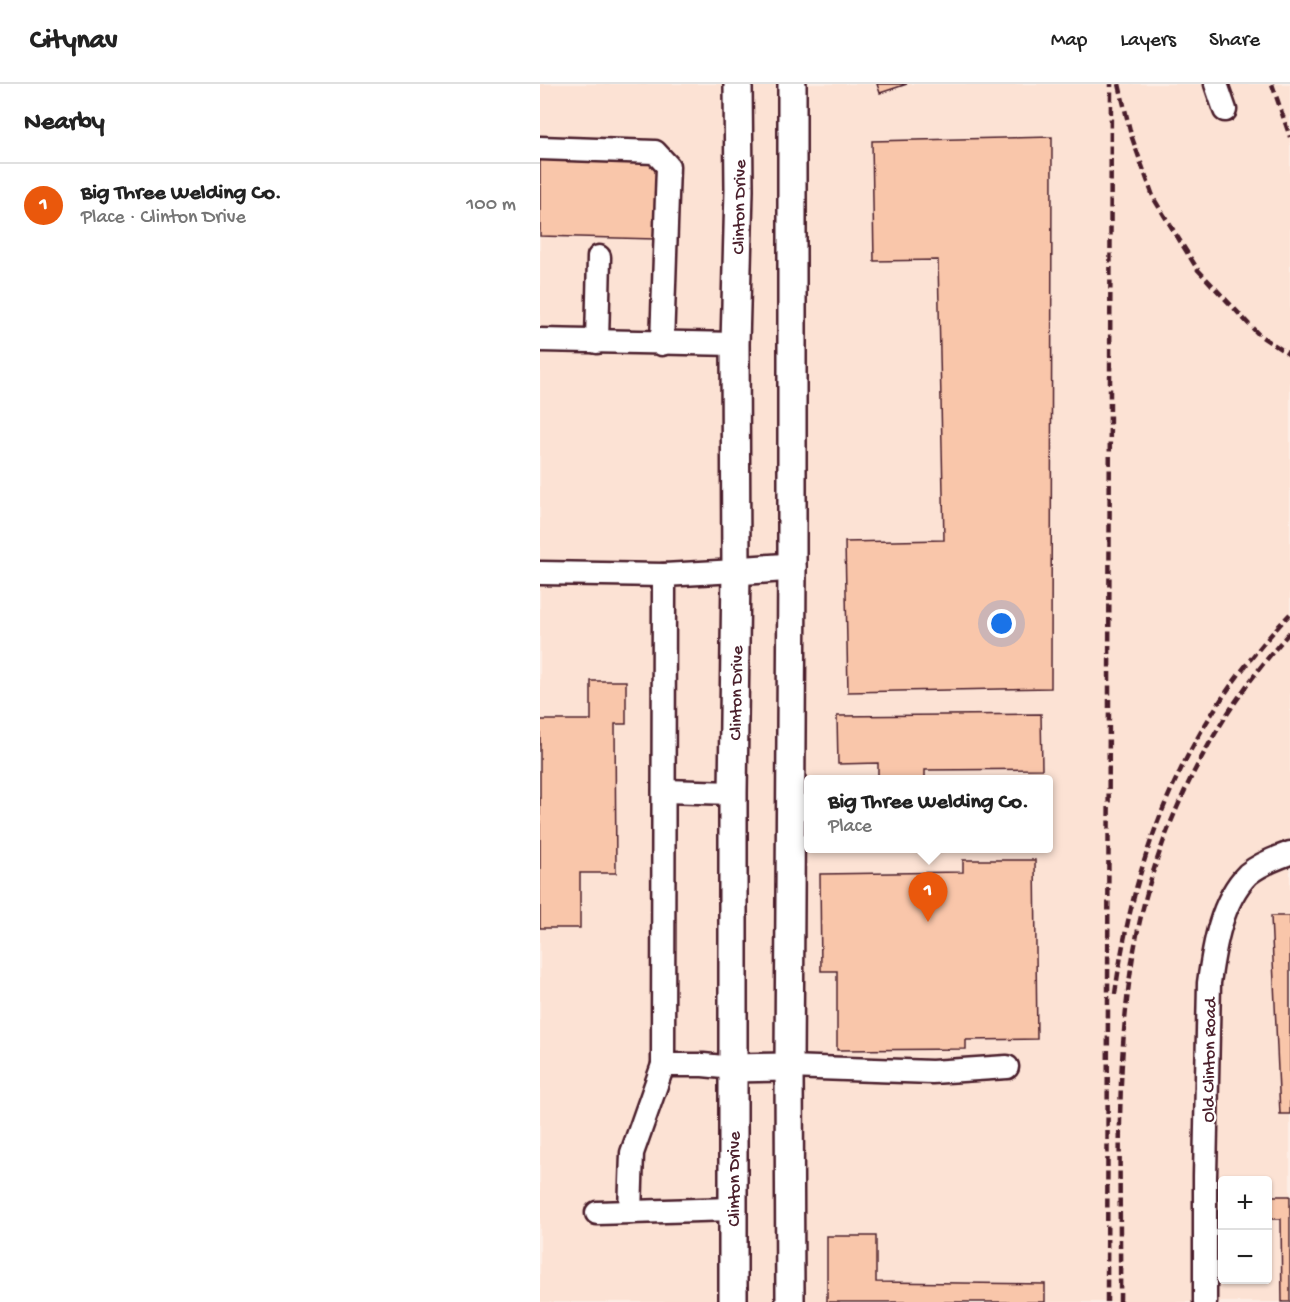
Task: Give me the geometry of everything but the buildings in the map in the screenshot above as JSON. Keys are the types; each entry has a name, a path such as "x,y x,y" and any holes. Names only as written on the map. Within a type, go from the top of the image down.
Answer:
{"main road":[{"name":"Clinton Drive","path":"733,1302 733,793 738,84"},
{"path":"790,1302 792,84"},
{"path":"736,571 792,567"},
{"path":"733,1068 789,1067"}],"street":[{"path":"1216,84 1225,110"},
{"path":"540,148 655,152 668,166 662,344"},
{"path":"597,342 599,257"},
{"path":"540,340 735,344"},
{"path":"541,573 664,575 736,571"},
{"path":"630,1212 632,1153 663,1065 664,575"},
{"path":"664,792 733,793"},
{"name":"Old Clinton Road","path":"1205,1302 1204,1176 1209,983 1212,957 1226,911 1248,875 1259,866 1290,853"},
{"path":"663,1065 733,1068"},
{"path":"789,1067 932,1072 1007,1067"},
{"path":"597,1213 733,1209"}],"shaded area":[{"path":"540,84 1290,84 1290,1302 540,1302"}],"railway":[{"path":"1107,1302 1111,84"},
{"path":"1119,84 1131,135 1154,199 1198,270 1259,335 1290,355"},
{"path":"1272,84 1290,137"},
{"path":"1115,994 1136,888 1171,789 1222,698 1254,655 1290,614"},
{"path":"1120,1302 1122,1057 1130,976 1138,928 1165,836 1206,749 1231,708 1290,632"}],"place":[{"name":"Big Three Welding Co.","path":"928,922"}]}
